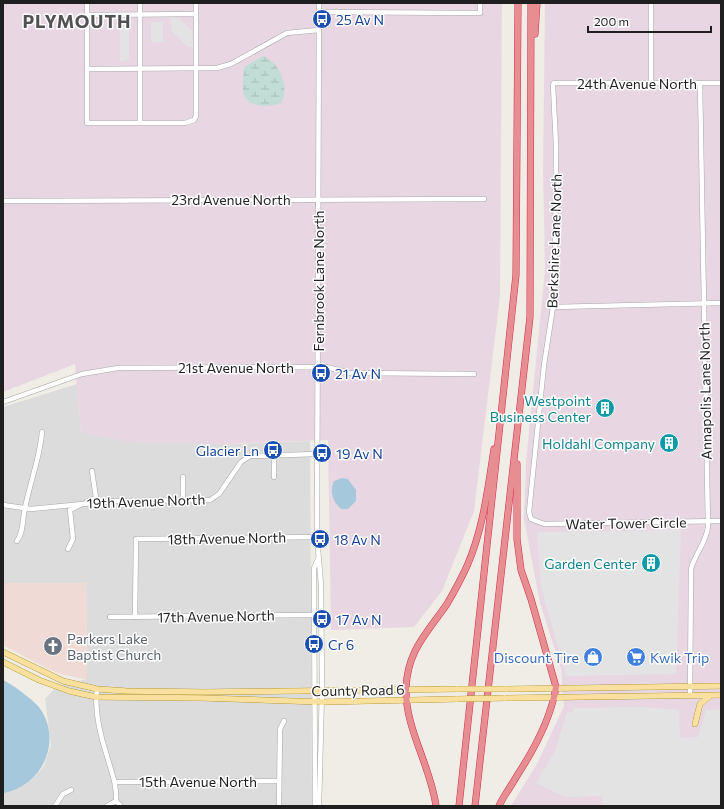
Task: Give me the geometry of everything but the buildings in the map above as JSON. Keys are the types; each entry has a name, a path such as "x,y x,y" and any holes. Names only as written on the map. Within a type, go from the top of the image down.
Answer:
{"highway":[{"path":"459,806 500,436 516,276 518,3"},
{"path":"475,806 519,428 530,317 531,3"},
{"path":"532,64 537,3"},
{"path":"499,806 530,756 545,725 556,687 531,599 521,570 517,539 519,428"},
{"path":"436,806 434,792 413,728 406,700 406,689 412,655 417,644 447,602 467,566 476,540 494,448 500,436"}],"main road":[{"name":"County Road 6","path":"3,652 63,681 97,689 133,691 322,691 690,685 721,686"},
{"name":"County Road 6","path":"3,662 39,680 69,691 96,697 322,702 721,695"},
{"path":"695,724 700,704 713,695"}],"street":[{"path":"87,3 87,123 190,123 194,120 196,116 196,3"},
{"path":"140,3 140,123"},
{"name":"Fernbrook Lane North","path":"318,806 322,702 320,568 317,537 319,3"},
{"path":"319,12 480,13 480,3"},
{"path":"651,3 652,83"},
{"path":"87,15 196,14"},
{"path":"87,69 217,68 231,64 287,33 319,30"},
{"name":"24th Avenue North","path":"554,83 721,83"},
{"name":"Berkshire Lane North","path":"531,519 530,512 535,448 544,364 553,307 555,278 556,145 553,117 554,83"},
{"name":"Annapolis Lane North","path":"690,695 691,569 696,555 705,542 708,521 700,83"},
{"name":"23rd Avenue North","path":"3,201 484,199"},
{"path":"553,307 721,303"},
{"name":"21st Avenue North","path":"3,402 82,374 118,368 318,366 333,367 350,373 474,374"},
{"path":"17,541 22,534 24,509 38,461 42,432"},
{"path":"274,454 274,476"},
{"name":"19th Avenue North","path":"3,505 24,509 44,509 84,503 132,500 205,501 215,498 245,459 256,455 317,454"},
{"path":"68,549 73,540 70,510 96,498 92,471"},
{"path":"183,477 184,501"},
{"name":"Water Tower Circle","path":"531,519 544,524 721,521"},
{"name":"18th Avenue North","path":"135,617 136,539 317,537"},
{"name":"Fernbrook Lane North","path":"315,806 314,568 318,559"},
{"name":"17th Avenue North","path":"110,617 321,614"},
{"path":"97,689 96,697 101,737 116,782 116,801 121,806"},
{"path":"279,806 280,729 284,721"},
{"name":"15th Avenue North","path":"116,782 279,781"},
{"path":"55,806 63,794 71,790"},
{"path":"107,806 116,801"}],"shaded area":[{"path":"3,3 502,3 500,296 474,511 442,591 414,627 331,630 328,440 225,444 128,442 81,432 75,364 3,392"},
{"path":"545,3 721,3 721,806 511,806 538,762 564,706 561,669 540,603 524,519 526,462 545,270 543,170"},
{"path":"171,18 179,18 192,31 193,47 188,47 171,30"},
{"path":"151,22 163,22 163,42 151,42"},
{"path":"120,24 129,24 129,58 125,61 120,61"},
{"path":"77,384 81,432 225,444 310,441 312,806 3,806 3,781 24,783 33,778 44,766 51,745 45,699 57,686 87,679 86,583 3,583 3,407"},
{"path":"342,478 348,479 356,490 356,501 348,509 341,509 338,506 332,493 334,481"},
{"path":"681,530 676,674 566,676 541,587 537,532"},
{"path":"3,583 86,583 87,680 61,674 48,669 3,645"},
{"path":"3,680 24,694 38,706 47,723 49,736 49,749 45,761 38,772 29,781 4,793 3,792"},
{"path":"643,707 679,710 680,738 698,737 706,710 721,710 721,806 602,806 602,796 565,797 536,783 555,751 567,712 573,713 573,708"}],"green space":[{"path":"263,56 274,64 282,76 284,83 284,97 281,103 266,106 255,105 247,100 244,95 244,67"}],"place":[{"name":"25 Av N","path":"322,19"},
{"name":"21 Av N","path":"321,373"},
{"name":"Westpoint Business Center","path":"605,408"},
{"name":"Holdahl Company","path":"669,443"},
{"name":"Glacier Ln","path":"273,450"},
{"name":"19 Av N","path":"322,453"},
{"name":"18 Av N","path":"320,539"},
{"name":"Garden Center","path":"651,563"},
{"name":"17 Av N","path":"322,619"},
{"name":"Cr 6","path":"314,644"},
{"name":"Parkers Lake Baptist Church","path":"53,646"},
{"name":"Discount Tire","path":"593,657"},
{"name":"Kwik Trip","path":"636,657"}],"district":[{"name":"PLYMOUTH","path":"77,21"}]}
